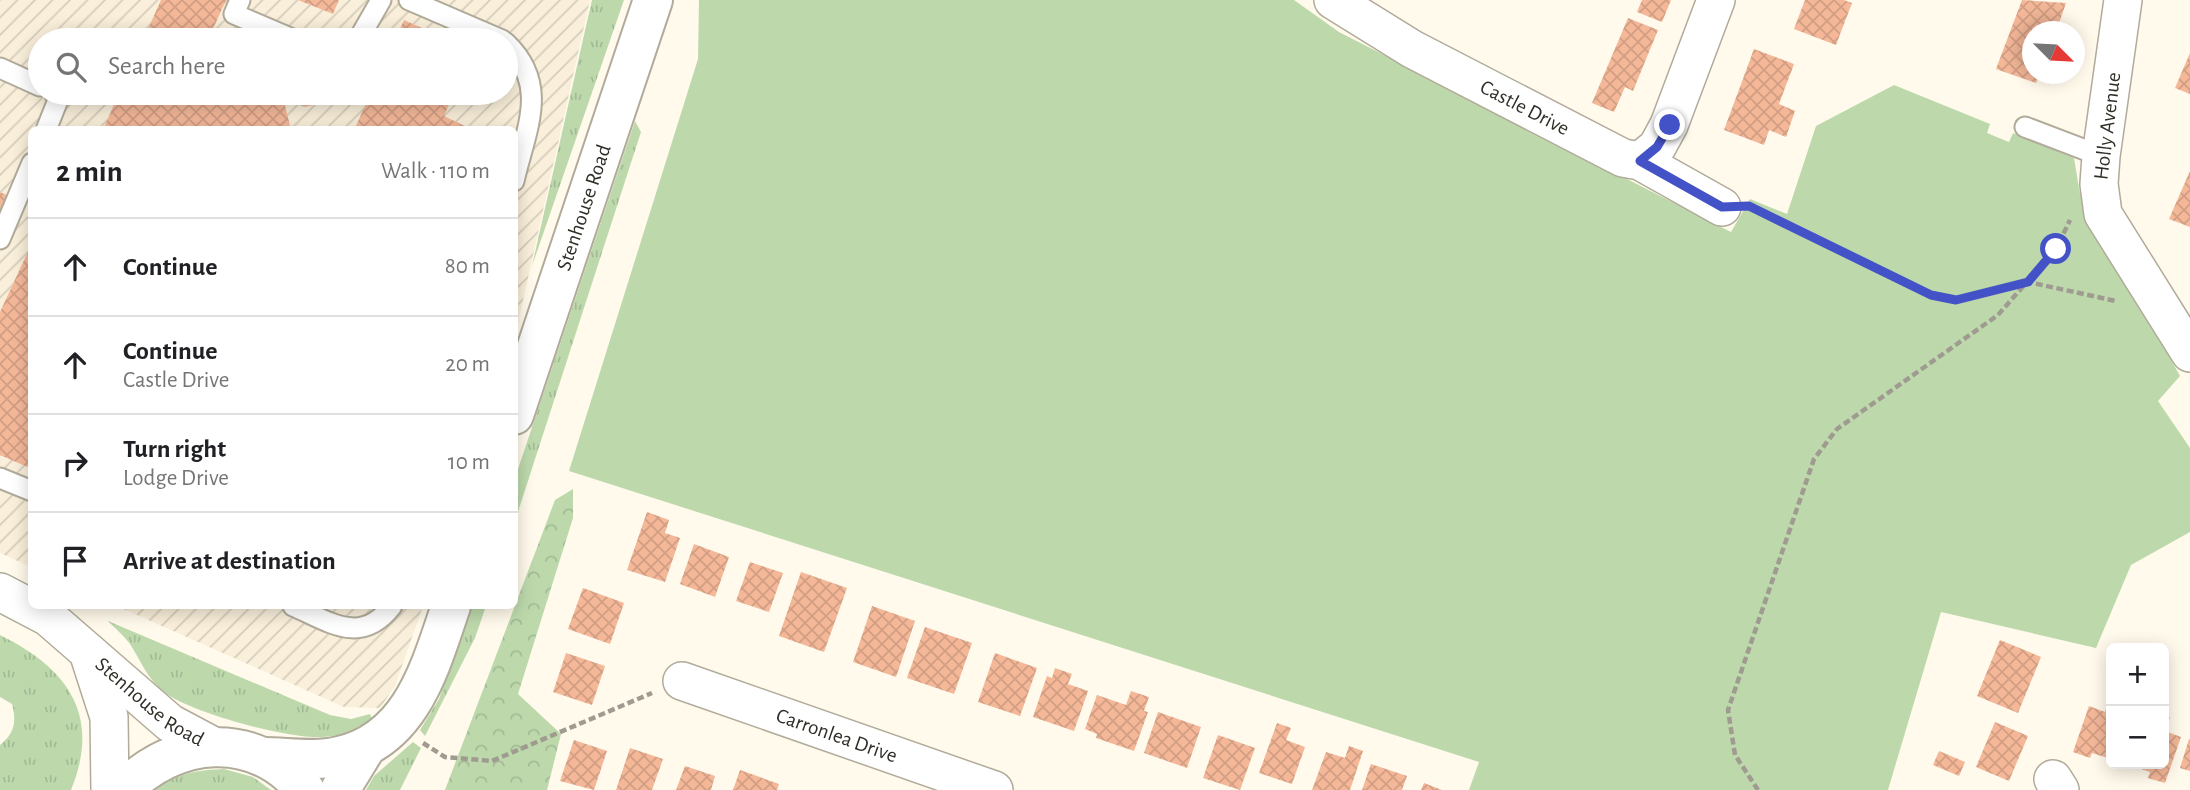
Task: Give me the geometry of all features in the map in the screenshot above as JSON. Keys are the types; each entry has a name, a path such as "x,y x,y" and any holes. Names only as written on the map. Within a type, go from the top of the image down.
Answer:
{"street":[{"name":"Stenhouse Road","path":"518,403 653,0"},
{"name":"Castle Drive","path":"1333,0 1412,49 1623,158 1640,161 1722,207"},
{"path":"1640,161 1657,147 1670,125 1716,0"},
{"name":"Holly Avenue","path":"2123,0 2100,170 2103,214 2190,353"},
{"name":"Stenhouse Road","path":"0,592 28,607"},
{"name":"Stenhouse Road","path":"33,609 48,617 170,723 215,747"},
{"path":"340,790 365,749 397,724 415,701 429,673 450,609"},
{"name":"Stenhouse Road","path":"88,652 109,717 110,790"},
{"name":"Carronlea Drive","path":"682,681 994,790"},
{"path":"123,790 143,771 164,758 189,749 215,747 240,749 264,757 293,776 305,790"},
{"path":"264,757 336,757 365,749"}],"lane":[{"path":"240,0 234,14 267,28"},
{"path":"365,28 381,0"},
{"path":"409,0 472,28"},
{"path":"518,55 530,75 534,97 518,164"},
{"path":"0,68 28,81"},
{"path":"48,126 56,105"},
{"path":"2025,127 2100,170"},
{"path":"0,239 28,172"},
{"path":"0,478 28,490"},
{"path":"300,609 347,629 364,627 379,621 389,609"}],"path":[{"path":"1758,790 1735,755 1728,710 1814,459 1837,429 1998,315 2056,249 2073,214 2100,170"},
{"path":"1722,207 1749,206 1931,295 1956,300 2028,282 2162,311"},
{"path":"397,724 444,757 492,761 682,681"}],"shaded area":[{"path":"0,0 590,0 518,323 518,126 28,126 28,566 0,553"},
{"path":"124,609 422,609 395,686 380,708 344,707"}],"green space":[{"path":"592,0 624,0 532,266 586,26"},
{"path":"699,0 1294,0 1339,32 1731,232 1750,199 1787,214 1816,126 1894,85 1990,124 1987,133 2009,142 2013,133 2074,158 2080,194 2180,376 2158,401 2190,448 2190,532 2131,565 2096,648 1941,612 1888,790 1469,790 1479,762 569,471 698,59"},
{"path":"635,121 641,132 518,512 518,469"},
{"path":"573,489 573,518 518,694 561,734 547,790 445,790 514,609 518,609 518,598 555,500"},
{"path":"470,609 485,609 475,638 425,736 420,730 439,699"},
{"path":"108,621 330,715 351,719 370,714 372,719 336,735 307,737 240,723 195,708 158,687 130,644"},
{"path":"0,635 44,662 72,696 80,716 82,738 80,763 71,790 0,790 0,745 11,732 14,716 12,704 0,697"},
{"path":"413,742 421,748 400,790 366,790 374,776"},
{"path":"224,769 253,777 271,790 155,790 188,774"}],"building":[{"path":"161,0 226,0 213,28 148,28"},
{"path":"298,0 339,0 333,14"},
{"path":"1642,0 1671,0 1662,22 1637,12"},
{"path":"1805,0 1844,0 1852,3 1836,45 1794,29"},
{"path":"2022,0 2066,3 2060,21 2022,21 2022,78 1996,69"},
{"path":"1628,18 1658,30 1633,91 1625,87 1614,112 1592,103"},
{"path":"404,20 422,28 400,28"},
{"path":"1754,49 1794,64 1779,104 1795,111 1786,137 1769,130 1764,145 1724,130"},
{"path":"2190,53 2190,94 2175,88"},
{"path":"114,105 285,105 290,126 105,126"},
{"path":"365,105 449,105 444,116 465,126 356,126"},
{"path":"2190,171 2190,227 2169,219"},
{"path":"0,192 9,196 0,216"},
{"path":"28,252 28,467 0,455 0,312"},
{"path":"647,512 669,520 665,533 680,538 665,582 627,570"},
{"path":"694,544 729,557 715,597 680,584"},
{"path":"750,562 783,573 769,612 736,601"},
{"path":"801,572 847,588 824,652 779,636"},
{"path":"583,588 624,603 610,644 568,629"},
{"path":"872,606 915,621 896,677 853,662"},
{"path":"925,627 972,643 954,694 907,678"},
{"path":"2000,640 2041,657 2018,713 1977,696"},
{"path":"566,653 605,666 592,705 553,692"},
{"path":"995,653 1037,668 1020,716 978,702"},
{"path":"1055,668 1072,674 1068,684 1088,691 1074,731 1033,717 1047,676 1052,678"},
{"path":"1131,691 1149,697 1144,711 1148,712 1134,751 1096,738 1097,734 1085,729 1097,695 1126,705"},
{"path":"2089,706 2105,712 2106,709 2106,757 2092,753 2090,758 2073,752"},
{"path":"1158,712 1201,727 1187,768 1144,753"},
{"path":"1995,722 2028,736 2009,781 1976,767"},
{"path":"1277,723 1291,728 1286,740 1305,747 1292,784 1259,773"},
{"path":"2169,732 2181,737 2165,783 2148,778 2150,772 2141,769 2169,769"},
{"path":"1218,735 1255,748 1240,790 1203,778"},
{"path":"2190,739 2190,771 2180,768"},
{"path":"574,740 607,751 594,790 560,781"},
{"path":"1349,746 1363,751 1350,790 1312,790 1326,752 1345,758"},
{"path":"630,748 663,759 652,790 616,790"},
{"path":"1939,751 1965,762 1959,776 1933,765"},
{"path":"1371,764 1407,776 1402,790 1362,790"},
{"path":"685,766 715,776 711,790 676,790"},
{"path":"740,770 779,784 777,790 733,790"},
{"path":"1424,783 1442,790 1421,790"}],"route":[{"path":"1670,125 1657,147 1640,161 1722,207 1749,206 1931,295 1956,300 2028,282 2056,249"}]}
